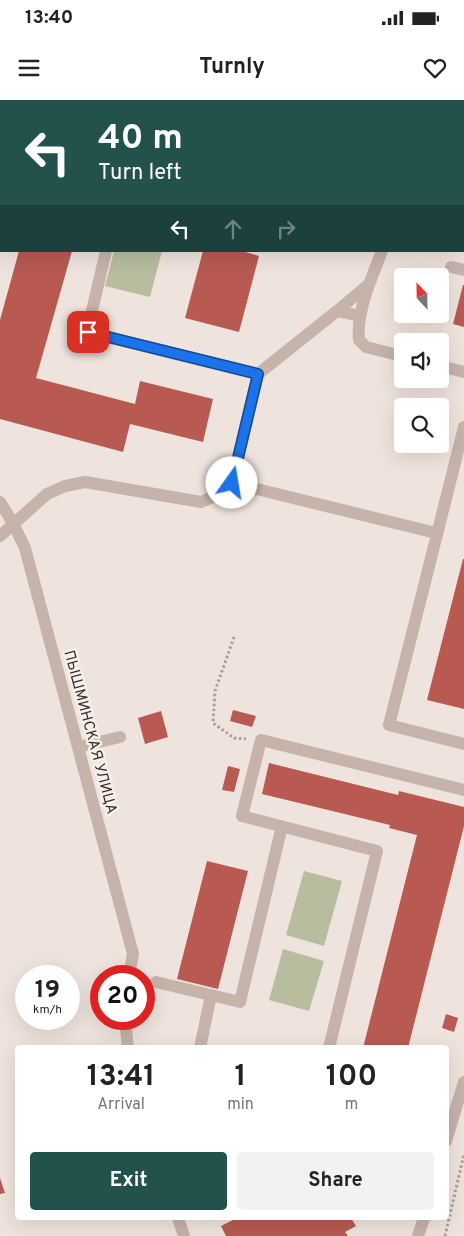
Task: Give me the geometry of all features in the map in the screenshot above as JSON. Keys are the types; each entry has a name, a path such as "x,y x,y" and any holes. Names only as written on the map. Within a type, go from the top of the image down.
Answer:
{"street":[{"path":"106,252 88,332 258,374"},
{"path":"382,252 360,316 358,340 366,347 394,354"},
{"path":"450,267 464,270"},
{"path":"0,536 47,494 65,486 85,482 201,502 218,495 232,483 258,374 370,284"},
{"path":"337,311 360,316"},
{"path":"449,368 464,372"},
{"path":"464,428 389,725 464,744"},
{"path":"232,483 436,533"},
{"name":"ПЫШМИНСКАЯ УЛИЦА","path":"0,502 25,548 133,954 131,965"},
{"path":"78,746 120,737"},
{"path":"330,1045 377,851 242,816 261,740 464,790"},
{"path":"156,982 240,1002 282,826"},
{"path":"201,1045 211,995"},
{"path":"126,1030 128,1045"},
{"path":"449,1132 464,1082"},
{"path":"179,1220 184,1236"},
{"path":"418,1236 423,1220"}],"path":[{"path":"234,637 215,691 213,723 234,738 261,740"},
{"path":"449,1219 464,1154"},
{"path":"445,1236 449,1220"}],"green space":[{"path":"114,252 162,252 150,297 105,286"},
{"path":"304,871 342,881 324,946 286,935"},
{"path":"283,949 324,961 309,1011 269,1000"}],"building":[{"path":"19,252 72,252 36,378 135,404 140,381 213,399 203,442 130,424 123,452 0,419 0,320"},
{"path":"203,252 245,252 259,256 239,332 185,318"},
{"path":"464,285 464,327 453,324"},
{"path":"464,559 464,709 427,700"},
{"path":"233,710 256,716 252,727 230,721"},
{"path":"161,711 168,737 145,744 138,718"},
{"path":"269,763 398,795 399,791 464,807 464,826 409,1045 364,1045 417,835 389,828 390,825 262,794"},
{"path":"228,766 240,769 234,792 222,790"},
{"path":"207,861 248,871 218,989 177,979"},
{"path":"446,1014 458,1018 454,1032 442,1028"},
{"path":"0,1178 5,1193 0,1194"},
{"path":"233,1220 352,1220 356,1226 345,1232 348,1236 226,1236 221,1226"}],"route":[{"path":"88,332 258,374 232,483"}]}
